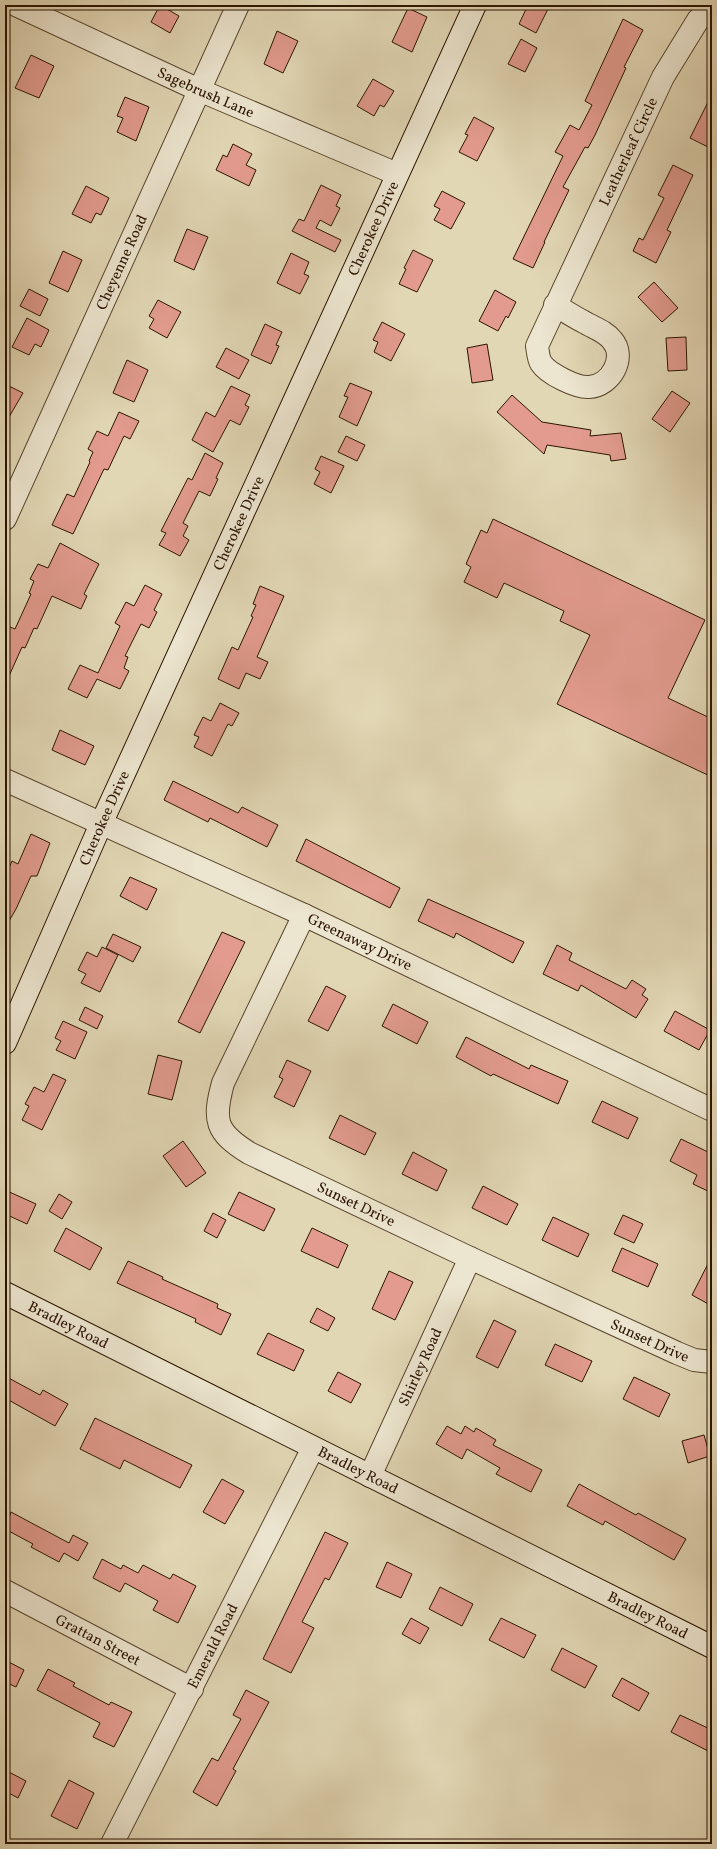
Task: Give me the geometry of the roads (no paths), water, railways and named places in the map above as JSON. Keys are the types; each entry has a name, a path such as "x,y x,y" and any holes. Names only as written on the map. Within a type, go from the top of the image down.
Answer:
{"street":[{"name":"Sagebrush Lane","path":"16,5 199,90 397,174"},
{"name":"Cheyenne Road","path":"5,519 238,5"},
{"name":"Cherokee Drive","path":"5,1043 101,824 474,5"},
{"name":"Leatherleaf Circle","path":"555,305 663,77 698,20 712,6"},
{"name":"Greenaway Drive","path":"5,780 304,915 712,1110"},
{"name":"Sunset Drive","path":"304,915 223,1083 218,1106 218,1125 228,1138 249,1152 470,1258 677,1353 694,1360 712,1362"},
{"name":"Shirley Road","path":"370,1476 470,1258"},
{"name":"Bradley Road","path":"5,1293 712,1647"},
{"name":"Emerald Road","path":"112,1844 313,1448"},
{"name":"Grattan Street","path":"5,1591 192,1688"}]}
